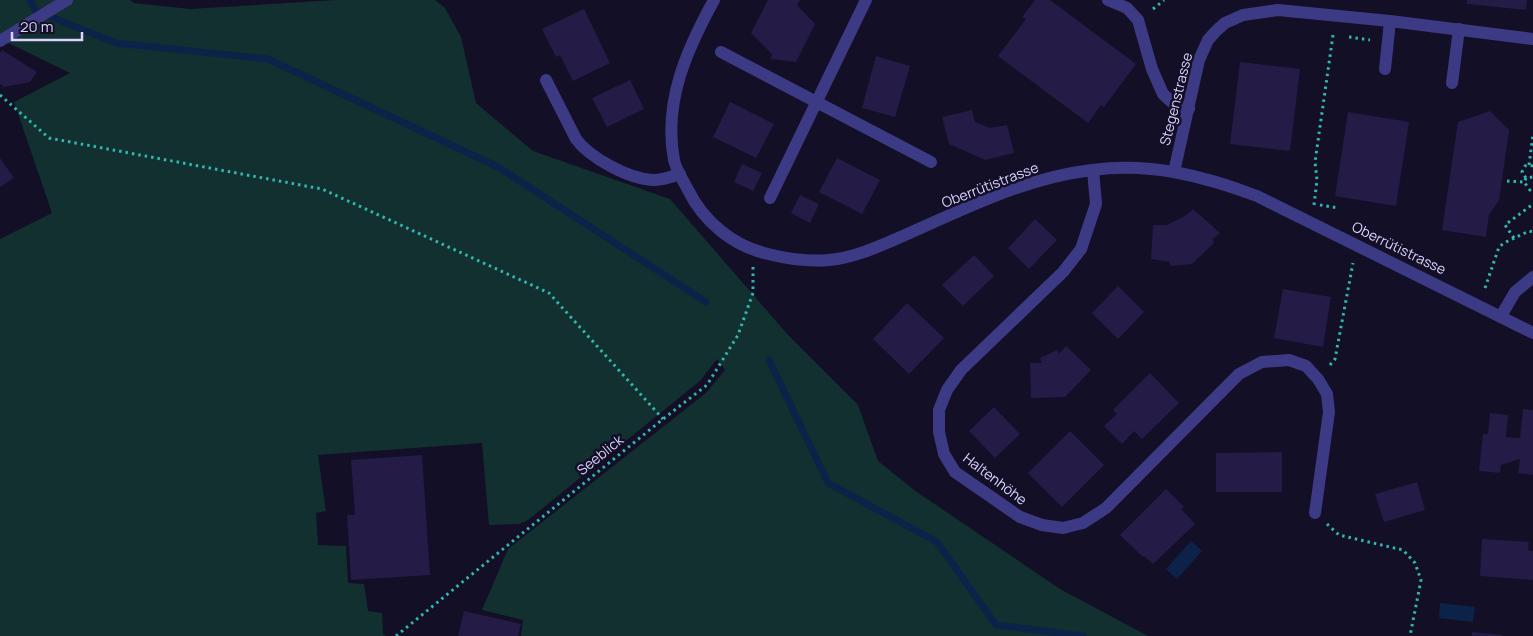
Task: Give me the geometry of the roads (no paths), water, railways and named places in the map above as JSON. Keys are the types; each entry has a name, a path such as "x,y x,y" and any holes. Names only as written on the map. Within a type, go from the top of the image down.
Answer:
{"street":[{"path":"0,41 67,0"},
{"name":"Oberrütistrasse","path":"714,0 693,40 683,64 674,96 670,127 675,162 692,198 708,220 731,240 753,250 785,258 830,260 876,248 991,197 1044,180 1093,170 1136,168 1174,172 1218,182 1257,196 1533,332"},
{"path":"770,198 866,0"},
{"path":"1108,0 1127,8 1138,20 1152,69 1163,94 1176,106 1189,110"},
{"name":"Stegenstrasse","path":"1174,172 1199,60 1208,40 1216,31 1225,23 1242,15 1278,10 1390,21 1533,39"},
{"path":"1385,69 1390,21"},
{"path":"1452,83 1459,30"},
{"path":"721,52 931,162"},
{"path":"546,80 582,147 611,166 638,178 664,179 680,174"},
{"name":"Haltenhöhe","path":"1093,170 1096,204 1081,249 1063,272 961,370 947,390 939,410 940,432 944,454 955,472 1020,517 1042,526 1063,528 1083,523 1106,508 1239,374 1262,362 1289,360 1306,366 1318,379 1327,394 1329,412 1315,513"},
{"path":"1501,316 1515,292 1533,277"}],"water":[{"path":"1191,541 1202,551 1177,579 1166,569"},
{"path":"1440,603 1475,607 1473,622 1439,618"}],"waterway":[{"path":"30,0 36,11 116,43 268,59 498,167 706,302"},
{"path":"769,360 828,483 937,542 996,625 1083,636"}]}
